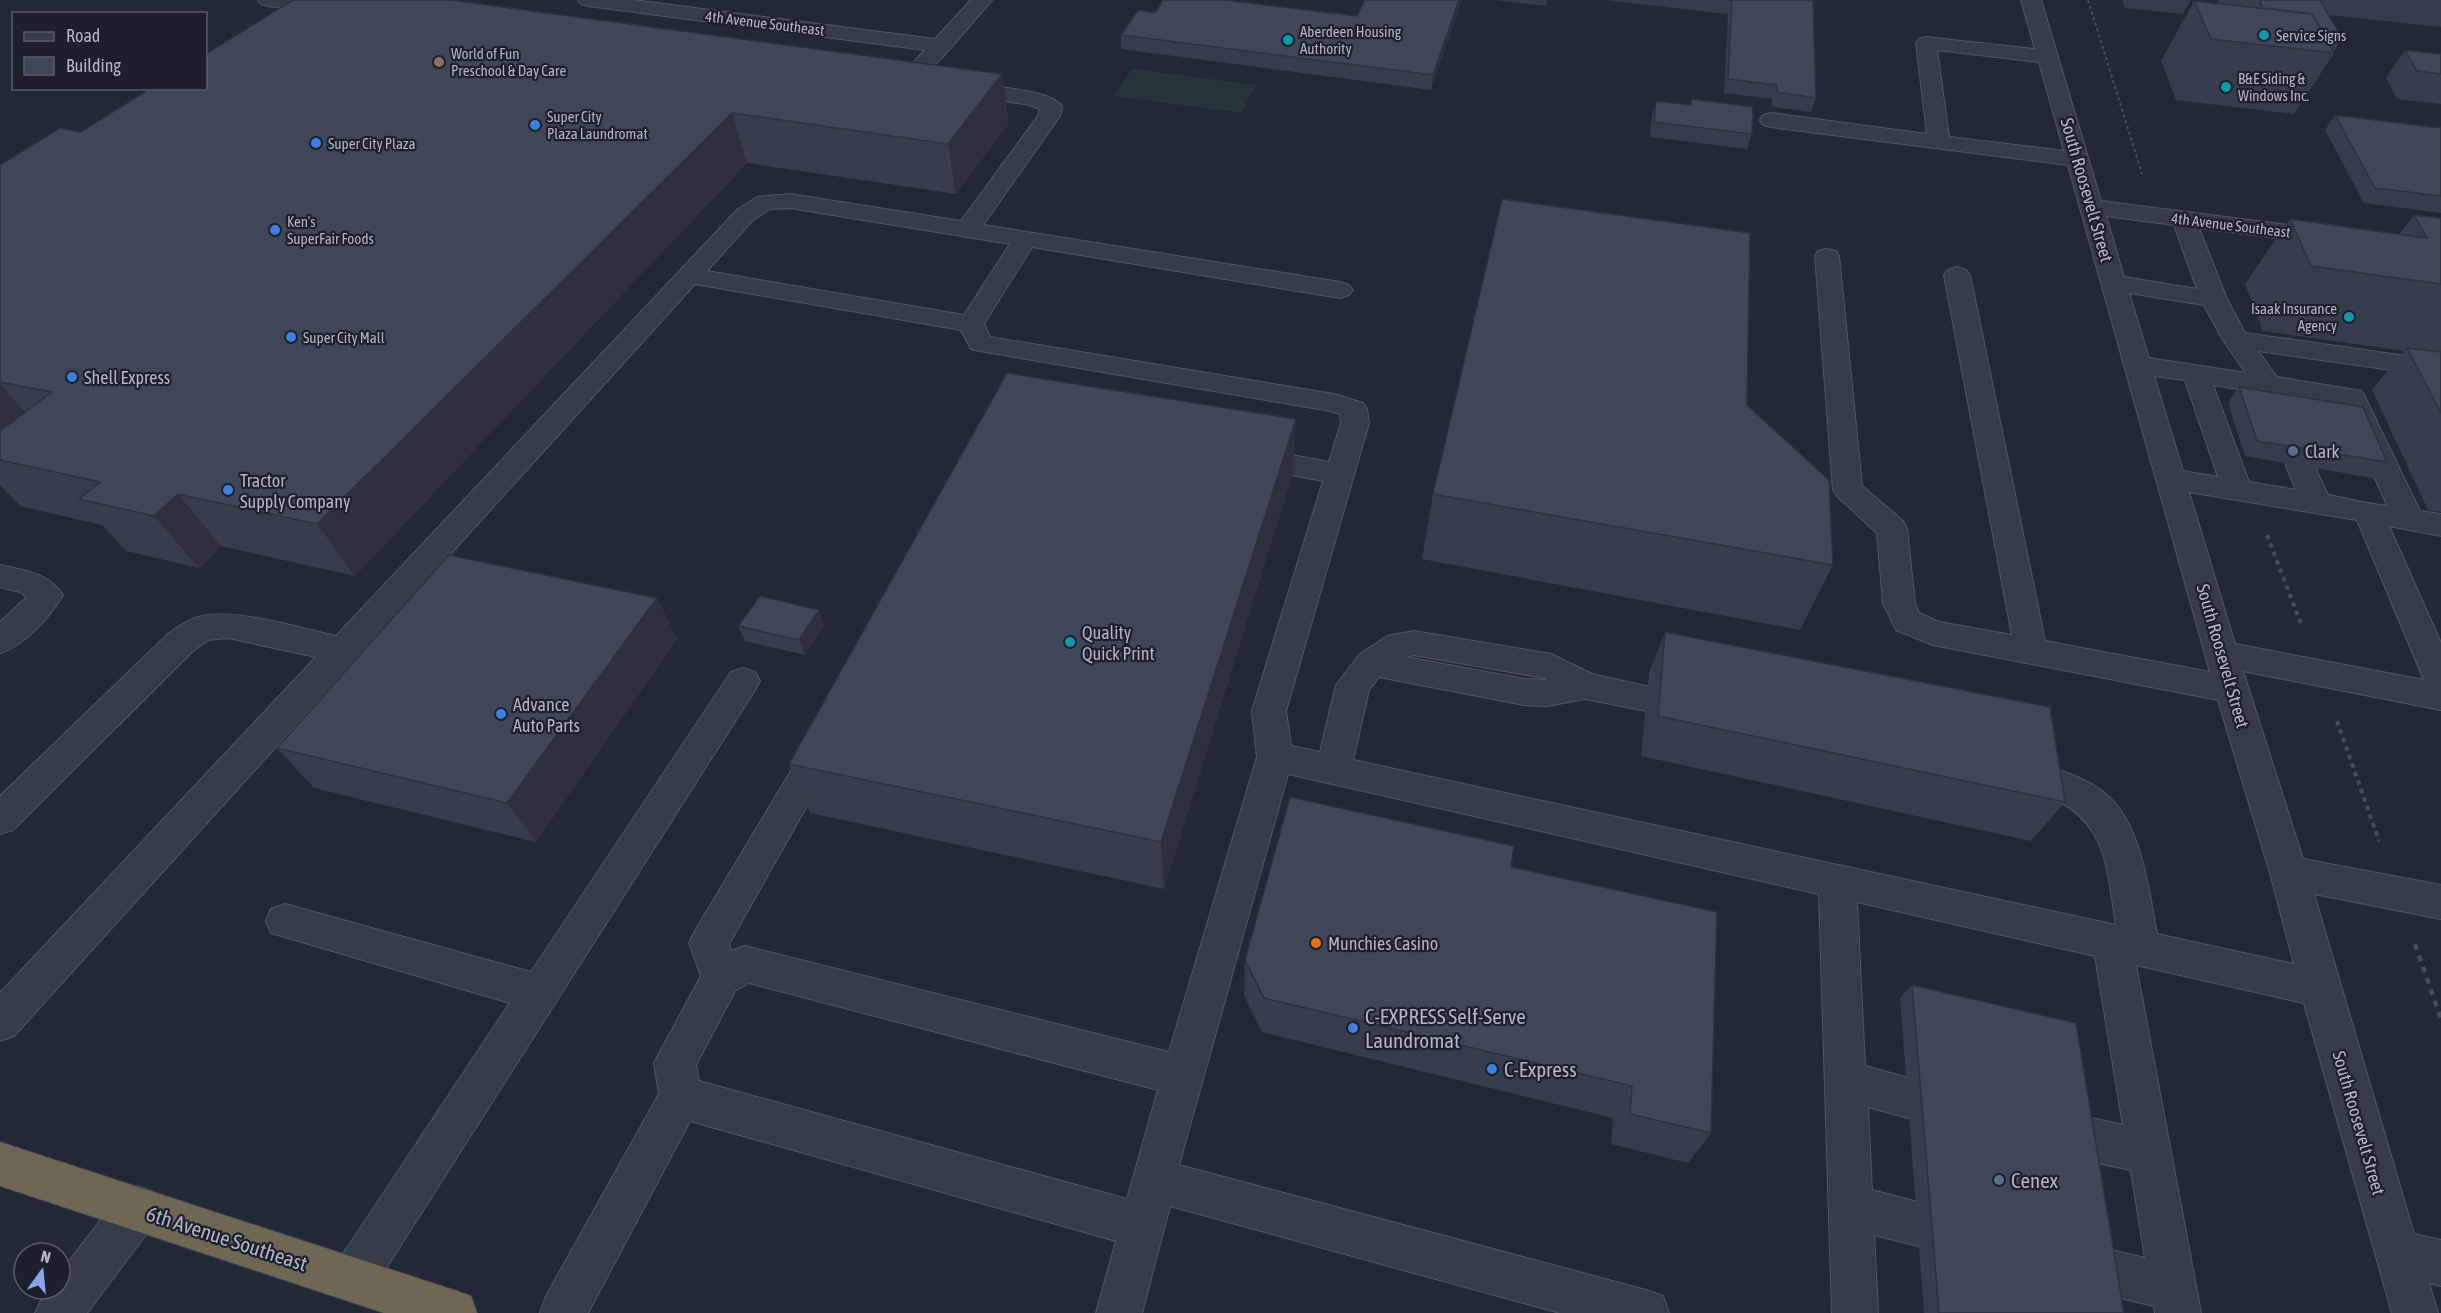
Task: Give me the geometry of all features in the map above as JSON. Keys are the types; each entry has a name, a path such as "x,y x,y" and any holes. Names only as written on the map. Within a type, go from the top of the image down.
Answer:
{"highway":[{"name":"6th Avenue Southeast","path":"0,1164 454,1313"}],"street":[{"path":"268,0 316,3 359,12"},
{"name":"4th Avenue Southeast","path":"588,0 942,46"},
{"path":"907,82 982,0"},
{"name":"South Roosevelt Street","path":"2031,0 2232,689 2289,873 2320,988 2415,1313"},
{"path":"283,25 316,3"},
{"path":"682,29 699,14"},
{"path":"1939,142 1926,43 2048,57"},
{"path":"873,78 1034,99 1052,106 1049,116 967,230"},
{"path":"1771,120 2078,160"},
{"path":"0,1022 745,215 765,202 790,201 1340,290"},
{"name":"4th Avenue Southeast","path":"2092,207 2347,240"},
{"path":"2184,219 2214,299 2236,340 2269,385 2281,411"},
{"path":"971,324 1025,239"},
{"path":"1827,256 1848,490 1892,529 1899,603 1907,621 1934,633 2232,689"},
{"path":"690,276 971,324"},
{"path":"1957,276 2031,651"},
{"path":"2114,284 2214,299"},
{"path":"971,324 980,343 1044,365 1334,403 1353,409 1355,423 1269,711 1275,757 1153,1180 1119,1313"},
{"path":"2236,340 2441,369"},
{"path":"2138,365 2352,397 2409,519"},
{"path":"2196,374 2237,490"},
{"path":"1224,453 1340,474"},
{"path":"2301,466 2317,505"},
{"path":"2171,479 2441,525"},
{"path":"2368,512 2441,681"},
{"path":"0,576 30,583 47,595 0,641"},
{"path":"0,819 181,642 201,628 228,626 344,650"},
{"path":"1333,770 1353,685 1372,663 1399,645 1414,643 1551,667 1585,686 1647,698"},
{"path":"2222,654 2441,697"},
{"path":"353,1279 743,681"},
{"path":"721,978 709,943 836,725"},
{"path":"1275,757 2320,988"},
{"path":"2022,775 2063,786 2090,804 2111,825 2118,844 2126,946 2150,1153 2176,1300"},
{"path":"2289,873 2441,902"},
{"path":"1837,881 1855,1313"},
{"path":"285,921 540,993"},
{"path":"563,1313 680,1097 675,1063 721,978 745,964 1184,1076"},
{"path":"1845,1081 1908,1097"},
{"path":"680,1097 1143,1226"},
{"path":"2078,1137 2150,1153"},
{"path":"1153,1180 1646,1313"},
{"path":"1851,1207 1918,1224"},
{"path":"58,1313 138,1209"},
{"path":"2397,1252 2441,1263"},
{"path":"2098,1270 2176,1300"}],"shaded area":[{"path":"1132,69 1256,85 1241,113 1114,96"}],"building":[{"name":"Super City Mall","path":"293,0 451,0 1002,74 948,144 732,113 317,524 178,494 154,516 79,499 100,482 0,460 0,431 52,392 0,382 0,165 60,128 81,132 148,90 207,90 207,53"},
{"name":"Aberdeen Housing Authority","path":"1163,0 1225,0 1357,16 1365,0 1459,0 1433,75 1121,35 1138,10 1155,13"},
{"path":"1732,0 1813,0 1816,98 1777,92 1776,85 1728,79"},
{"path":"2259,0 2320,0 2342,38 2325,36 2312,14 2263,8"},
{"path":"2194,1 2312,14 2334,53 2211,39"},
{"path":"2405,50 2441,54 2441,74 2417,71"},
{"path":"1692,99 1753,107 1752,134 1654,122 1656,101 1691,105"},
{"path":"2335,115 2441,128 2441,196 2375,188"},
{"path":"1502,199 1750,233 1747,405 1829,480 1833,565 1433,494"},
{"path":"2414,215 2441,218 2441,284 2311,266 2290,219 2427,238"},
{"path":"2407,348 2441,352 2441,413"},
{"name":"Quality Quick Print","path":"1007,373 1296,419 1161,842 789,764"},
{"path":"2239,387 2363,407 2387,462 2257,441"},
{"name":"Advance Auto Parts","path":"449,555 657,598 507,803 277,748"},
{"path":"760,596 819,610 799,640 738,626"},
{"path":"1665,632 2050,707 2065,802 1658,716"},
{"path":"1290,797 1514,846 1511,867 1717,912 1711,1133 1630,1114 1632,1086 1264,998 1245,960"},
{"name":"Cenex","path":"1912,985 2076,1023 2124,1313 1939,1313"}],"place":[{"name":"Service Signs","path":"2264,35"},
{"name":"Aberdeen Housing Authority","path":"1288,40"},
{"name":"World of Fun Preschool & Day Care","path":"439,62"},
{"name":"B&E Siding & Windows Inc.","path":"2226,87"},
{"name":"Super City Plaza Laundromat","path":"535,125"},
{"name":"Super City Plaza","path":"316,143"},
{"name":"Ken's SuperFair Foods","path":"275,230"},
{"name":"Isaak Insurance Agency","path":"2349,317"},
{"name":"Super City Mall","path":"291,337"},
{"name":"Shell Express","path":"72,377"},
{"name":"Clark","path":"2293,451"},
{"name":"Tractor Supply Company","path":"228,490"},
{"name":"Quality Quick Print","path":"1070,642"},
{"name":"Advance Auto Parts","path":"501,714"},
{"name":"Munchies Casino","path":"1316,943"},
{"name":"C-EXPRESS Self-Serve Laundromat","path":"1353,1028"},
{"name":"C-Express","path":"1492,1069"},
{"name":"Cenex","path":"1999,1180"}]}
